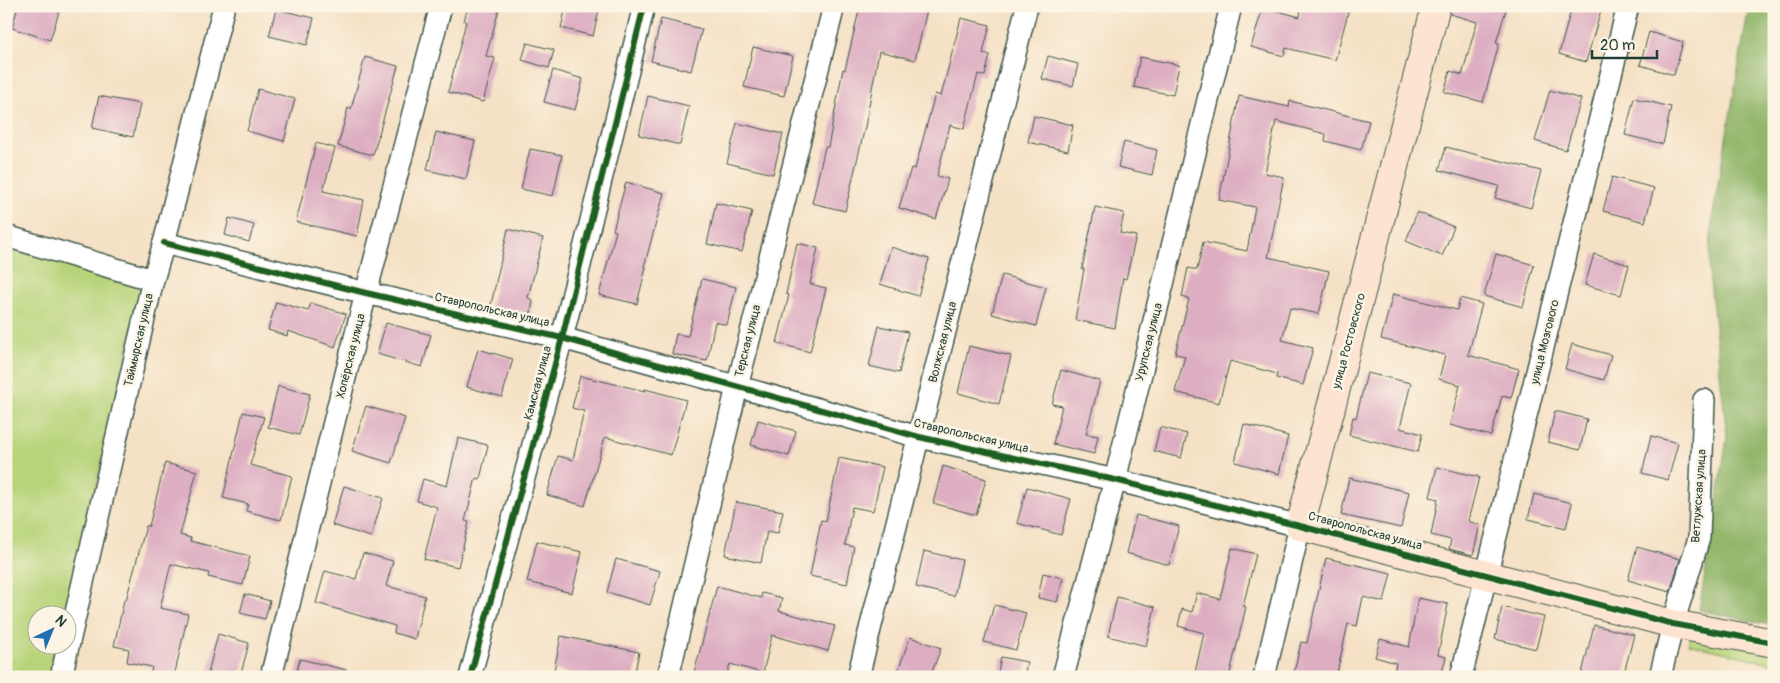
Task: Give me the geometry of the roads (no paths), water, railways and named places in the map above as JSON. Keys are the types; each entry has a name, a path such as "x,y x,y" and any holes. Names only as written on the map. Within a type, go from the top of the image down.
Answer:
{"street":[{"name":"Таймырская улица","path":"62,677 153,280 224,6"},
{"name":"Хопёрская улица","path":"271,677 366,294 442,6"},
{"name":"Камская улица","path":"470,677 562,338 644,6"},
{"name":"Терская улица","path":"668,677 737,386 834,6"},
{"name":"Волжская улица","path":"858,677 1027,6"},
{"name":"Урупская улица","path":"1064,677 1115,480 1231,6"},
{"name":"улица Ростовского","path":"1264,677 1300,526 1436,6"},
{"name":"улица Мозгового","path":"1461,677 1628,6"},
{"path":"6,236 153,280"},
{"name":"Ставропольская улица","path":"164,243 366,294 562,338 919,437 1115,480 1300,526 1673,624 1774,643"},
{"name":"Ветлужская улица","path":"1660,677 1673,624 1699,538 1704,400"}]}
